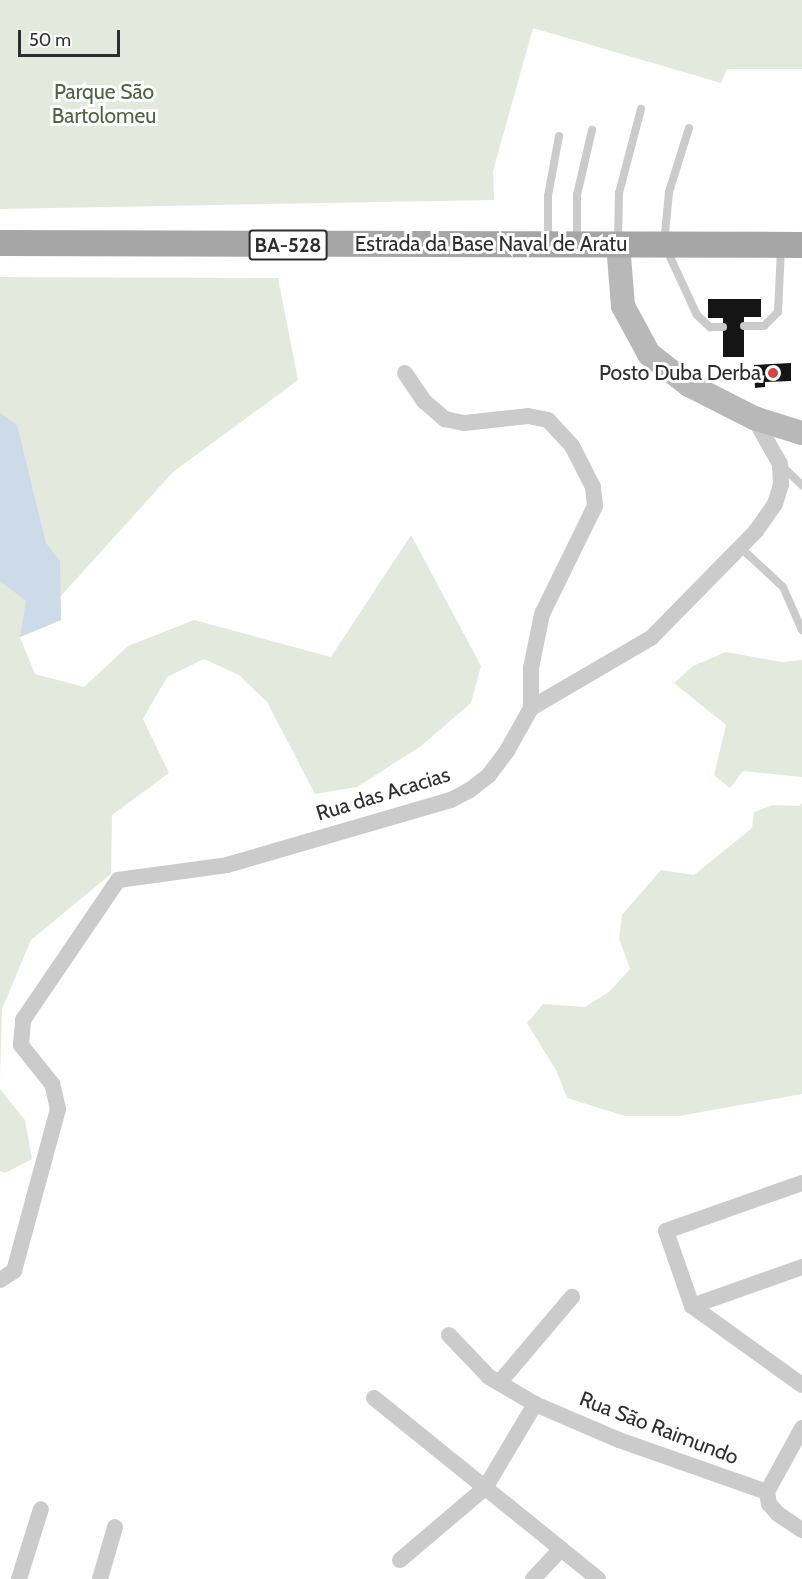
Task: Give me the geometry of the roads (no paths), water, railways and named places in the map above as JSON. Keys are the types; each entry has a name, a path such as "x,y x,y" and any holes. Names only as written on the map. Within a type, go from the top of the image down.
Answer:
{"main road":[{"name":"Estrada da Base Naval de Aratu","path":"0,243 792,245"}],"street":[{"path":"618,244 623,306 649,354 689,385 754,418 802,434"},
{"path":"405,373 424,401 445,419 464,423 528,416 548,420 572,446 593,487 595,506 542,614 531,668 531,708"},
{"path":"754,418 780,464"},
{"name":"Rua das Acacias","path":"7,1276 58,1109 52,1084 21,1045 23,1020 118,879 227,865 451,800 489,775 531,708 651,638 741,548 775,504 781,484 780,464"},
{"path":"802,1183 666,1231 692,1306 802,1385"},
{"path":"692,1306 802,1267"},
{"path":"499,1383 573,1297"},
{"name":"Rua São Raimundo","path":"449,1335 472,1362 499,1383 535,1404 619,1440 767,1492"},
{"path":"374,1398 598,1579"},
{"path":"400,1560 485,1488 535,1404"},
{"path":"802,1428 767,1492 769,1504 778,1514 802,1530"},
{"path":"19,1579 41,1509"},
{"path":"100,1579 115,1527"},
{"path":"533,1579 561,1549"}],"lane":[{"path":"618,244 619,193 641,109"},
{"path":"689,128 669,192 664,244 697,315 711,327 723,327"},
{"path":"577,244 577,195 592,130"},
{"path":"548,245 548,196 559,136"},
{"path":"744,326 764,326 778,312 792,245"},
{"path":"780,464 802,485"},
{"path":"741,548 783,587 801,630"}],"water":[{"path":"0,413 17,425 46,543 60,561 61,620 20,637 26,601 0,581"}],"place":[{"name":"Posto Duba Derba","path":"773,373"}],"park label":[{"name":"Parque São Bartolomeu","path":"104,104"}]}
